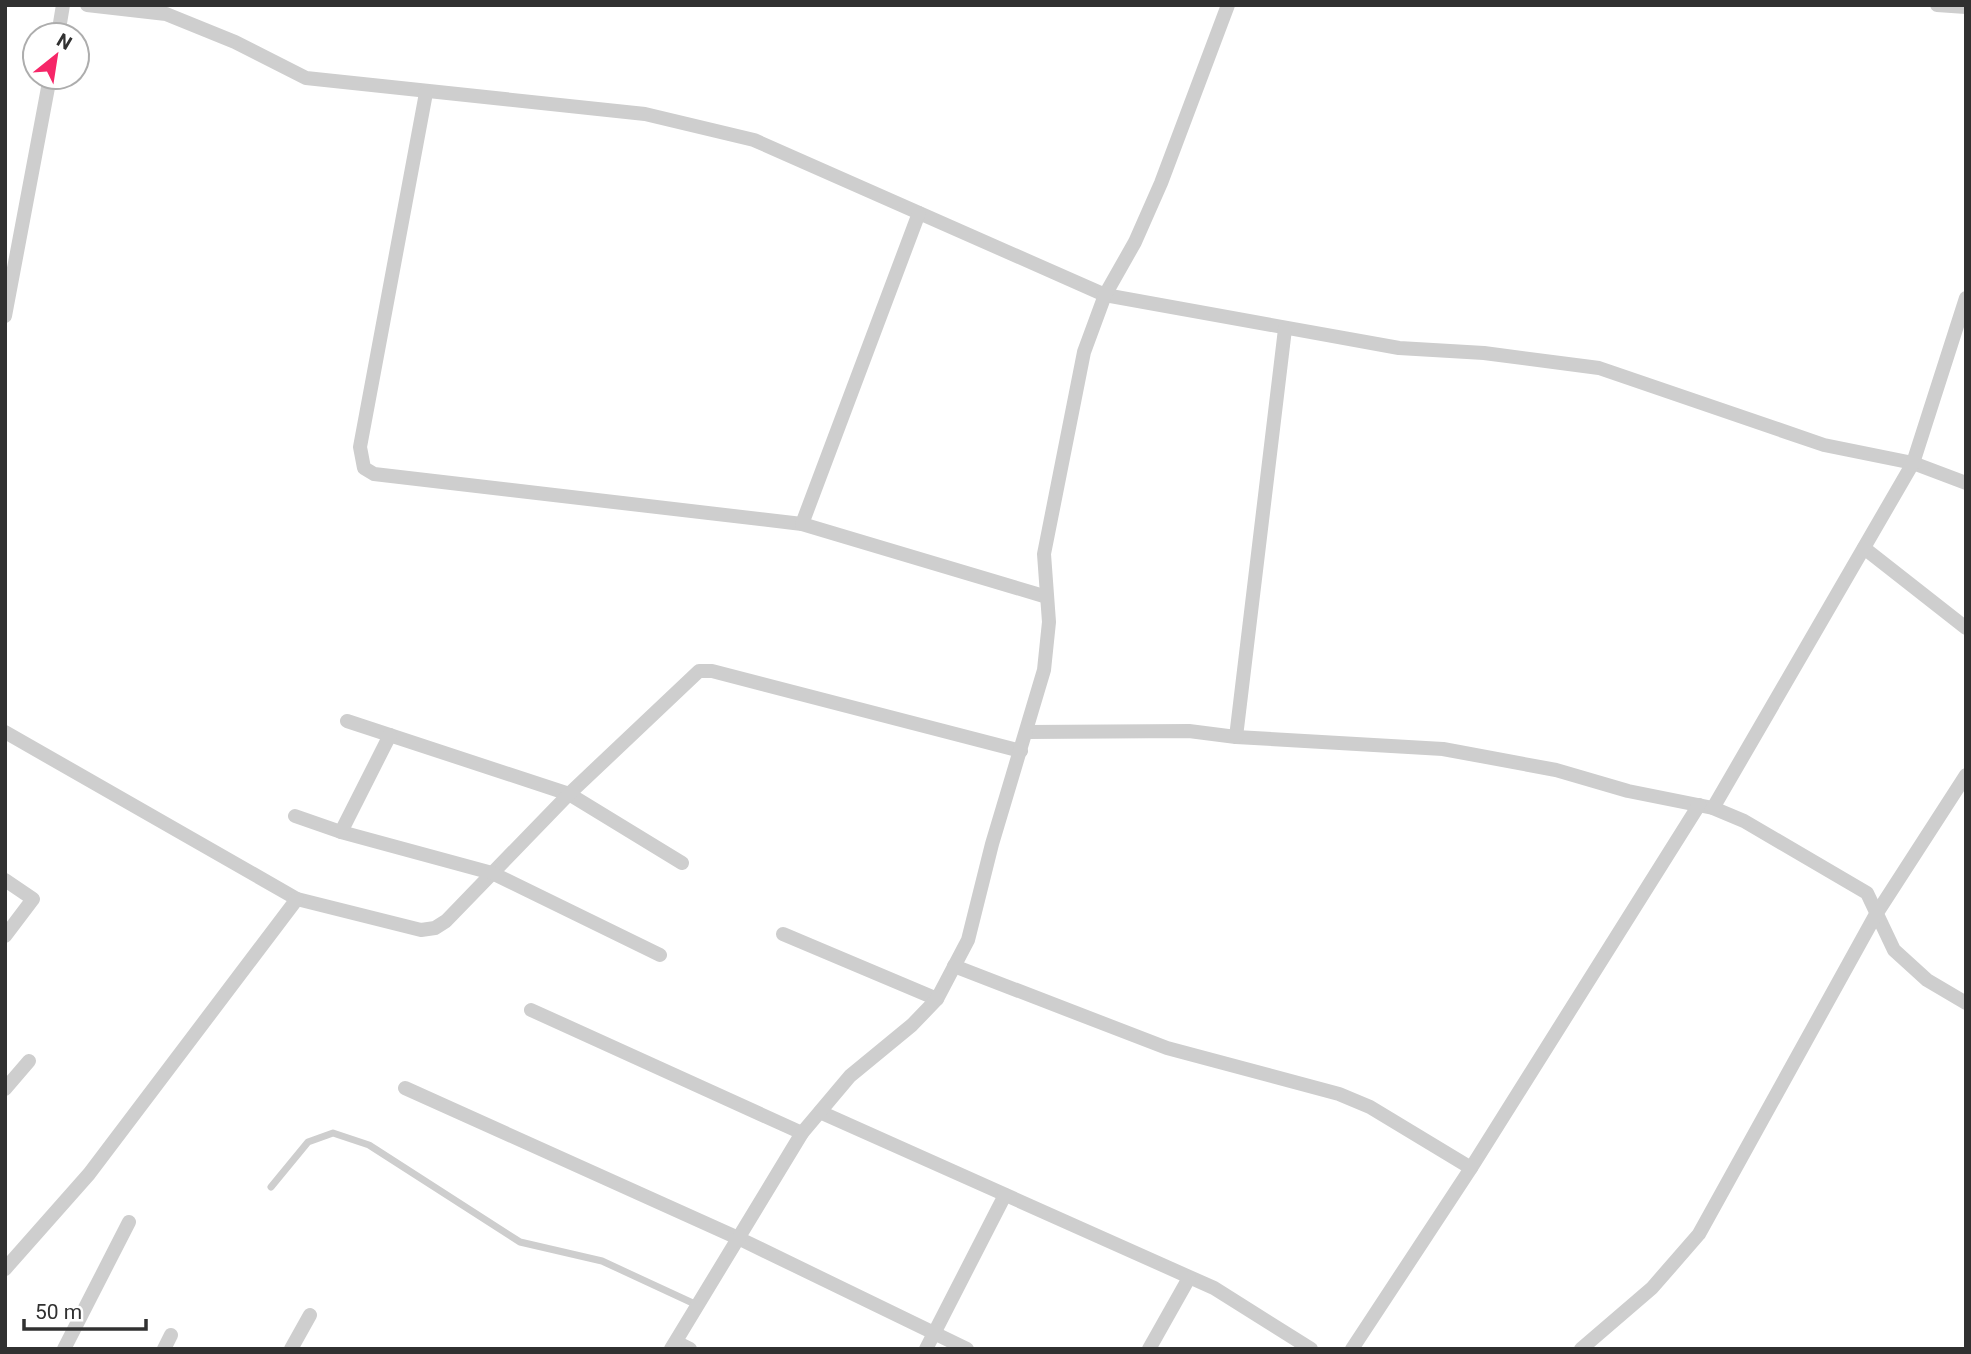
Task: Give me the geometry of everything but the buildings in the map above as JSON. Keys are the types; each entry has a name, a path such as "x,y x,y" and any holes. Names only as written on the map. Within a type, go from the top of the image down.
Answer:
{"street":[{"path":"87,5 166,14 235,42 306,78 426,93 645,114 699,127 754,141 1105,295 1399,348 1484,353 1599,368 1824,445 1913,463 1966,483"},
{"path":"690,1349 673,1345 802,1133 850,1076 912,1025 937,999 968,940 992,844 1044,670 1049,622 1044,554 1084,352 1105,295 1135,242 1161,183 1228,5"},
{"path":"1937,5 1966,7"},
{"path":"5,316 47,91"},
{"path":"426,93 360,447 364,468 374,474 802,524 1047,597"},
{"path":"802,524 919,213"},
{"path":"1352,1349 1706,807 1864,548 1913,463 1966,298"},
{"path":"1236,737 1285,329"},
{"path":"1864,548 1966,628"},
{"path":"5,732 297,899 421,930 435,928 446,921 569,794 699,671 712,671 1021,751"},
{"path":"347,721 569,794 682,863"},
{"path":"1027,732 1189,731 1236,737 1443,749 1556,770 1628,791 1706,807 1744,821 1867,893 1875,916 1894,950 1927,980 1966,1003"},
{"path":"341,832 390,735"},
{"path":"1581,1349 1652,1288 1699,1234 1875,916 1966,775"},
{"path":"295,816 341,832 492,873 660,955"},
{"path":"5,880 33,899 5,936"},
{"path":"5,1269 89,1174 297,899"},
{"path":"783,934 937,999"},
{"path":"954,966 1167,1048 1349,1098 1370,1107 1471,1168"},
{"path":"531,1010 802,1133"},
{"path":"5,1088 29,1061"},
{"path":"405,1088 738,1238 967,1349"},
{"path":"820,1112 1214,1288 1311,1349"},
{"path":"926,1349 1005,1195"},
{"path":"64,1349 129,1222"},
{"path":"1149,1349 1189,1278"},
{"path":"291,1349 310,1315"},
{"path":"164,1349 171,1335"}],"lane":[{"path":"271,1187 308,1142 333,1133 369,1145 520,1242 602,1261 697,1305"}]}
